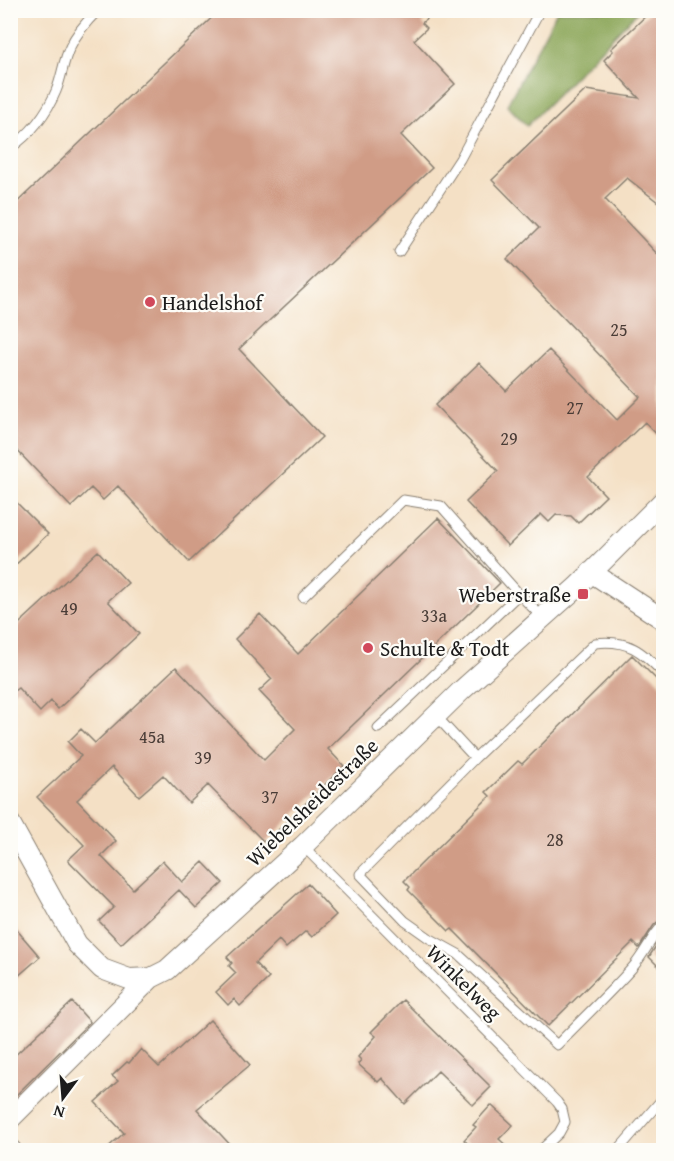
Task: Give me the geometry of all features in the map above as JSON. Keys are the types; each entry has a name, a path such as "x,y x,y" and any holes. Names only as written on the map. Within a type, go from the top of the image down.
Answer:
{"street":[{"name":"Wiebelsheidestraße","path":"10,1119 151,978 167,970 303,846 436,716 591,572 663,500"},
{"path":"591,572 663,620"},
{"path":"10,823 77,944 102,969 129,979 151,978"}],"lane":[{"path":"10,148 21,141 46,109 57,90 70,46 98,10"},
{"path":"399,252 460,159 540,10"},
{"path":"303,597 403,500 441,506 543,618"},
{"path":"378,728 519,594"},
{"path":"663,674 644,654 631,646 612,641 595,644 360,874 405,921 458,954 557,1045 634,966 663,924"},
{"path":"436,716 476,758"},
{"name":"Winkelweg","path":"303,846 562,1109 565,1122 559,1133 541,1150"},
{"path":"618,1150 663,1097"}],"green space":[{"path":"557,11 638,11 527,126 507,105"}],"building":[{"name":"Handelshof","path":"220,10 435,10 422,23 427,28 414,40 455,84 401,135 432,168 239,349 322,437 189,562 118,486 103,500 91,488 71,507 10,443 10,209"},
{"path":"652,10 663,10 663,206 627,178 605,199 663,260 663,441 645,422 588,477 606,496 578,523 571,516 556,515 549,522 541,514 508,546 466,502 498,471 435,405 479,363 506,391 549,350 617,420 640,397 507,259 539,228 492,180 586,90 639,98 604,60 613,51 611,49"},
{"path":"10,496 48,534 10,570"},
{"path":"438,518 500,583 328,749 344,766 265,843 208,785 189,803 163,775 139,796 112,767 77,800 116,841 101,856 133,889 163,861 182,882 203,862 223,883 196,908 179,890 121,944 99,921 114,907 68,860 84,845 37,797 81,756 68,742 81,729 95,743 176,667 264,760 295,729 259,691 272,679 235,639 260,614 298,654"},
{"path":"98,551 128,583 108,601 139,634 58,709 51,701 40,712 18,688 10,694 10,632"},
{"path":"632,655 663,686 663,917 654,925 639,948 633,942 548,1026 452,929 449,931 408,890 410,887 404,881 490,796 486,792 518,761 522,764"},
{"path":"308,884 336,915 312,937 306,931 286,948 279,940 255,963 269,978 240,1006 234,999 228,1005 216,992 236,973 229,966 232,963 227,957"},
{"path":"10,922 40,957 10,983"},
{"path":"663,935 663,971 649,957"},
{"path":"403,1000 491,1087 473,1105 438,1071 405,1104 382,1078 378,1082 358,1064 361,1060 358,1057 376,1036 371,1032"},
{"path":"72,1002 90,1022 10,1101 10,1060"},
{"path":"210,1020 250,1065 197,1109 235,1150 105,1150 124,1133 95,1102 118,1081 112,1076 127,1062 129,1063 141,1049 159,1067"},
{"path":"491,1105 513,1125 499,1139 511,1150 475,1150 464,1140 476,1127 473,1125"}],"place":[{"name":"Handelshof","path":"150,302"},
{"name":"Weberstraße","path":"583,594"},
{"name":"Schulte & Todt","path":"368,648"}]}
